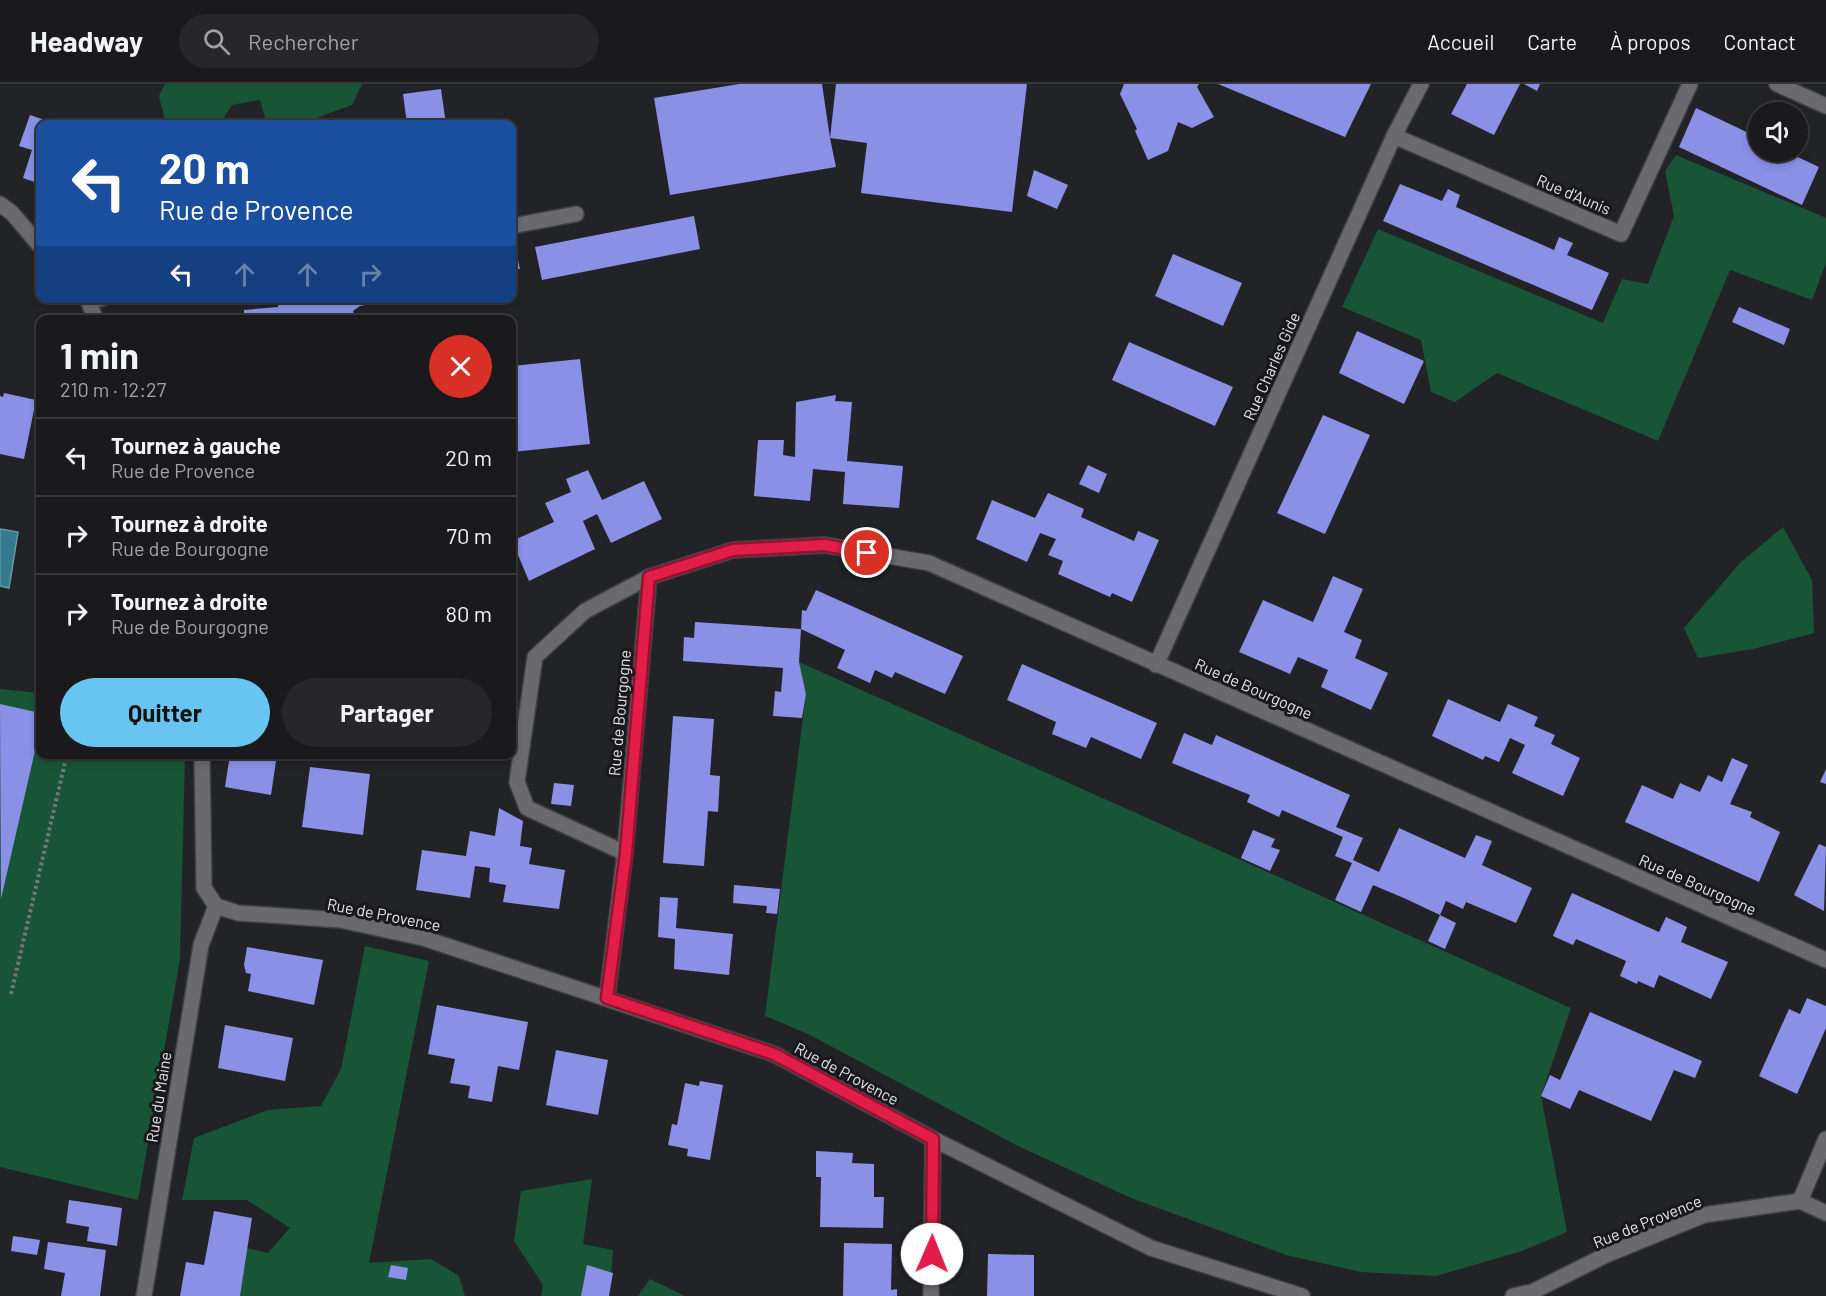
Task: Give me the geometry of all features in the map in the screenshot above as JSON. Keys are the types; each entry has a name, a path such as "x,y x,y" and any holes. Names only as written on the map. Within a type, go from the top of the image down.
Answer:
{"street":[{"name":"Rue Charles Gide","path":"1156,665 1394,136 1421,84"},
{"name":"Rue d'Aunis","path":"1394,136 1621,234 1690,84"},
{"path":"1777,84 1826,106"},
{"path":"0,204 12,213 36,241"},
{"path":"516,225 576,214"},
{"name":"Rue de Bourgogne","path":"626,853 528,808 517,782 535,657 585,611 649,577 733,550 825,545 929,563 1826,960"},
{"name":"Rue de Bourgogne","path":"607,998 626,853 649,577"},
{"path":"202,759 204,888 216,906"},
{"name":"Rue de Provence","path":"216,906 238,913 340,921 423,938 774,1054 933,1139 1151,1248 1302,1296"},
{"name":"Rue du Maine","path":"144,1296 201,945 216,906"},
{"path":"931,1296 933,1139"},
{"path":"1826,1139 1800,1201 1826,1213"},
{"name":"Rue de Provence","path":"1513,1296 1532,1292 1606,1255 1704,1215 1800,1201"}],"path":[{"path":"11,994 66,759"}],"green space":[{"path":"165,84 362,84 352,105 315,120 266,120 260,100 232,105 223,120 165,120 159,96"},
{"path":"1676,155 1826,218 1826,263 1812,300 1730,270 1658,441 1497,373 1455,402 1431,392 1421,340 1342,307 1378,229 1603,323 1622,279 1648,284 1674,216 1665,171"},
{"path":"1783,527 1812,580 1814,633 1753,649 1698,658 1684,628 1740,563"},
{"path":"799,662 1571,1008 1541,1096 1567,1232 1522,1251 1436,1276 1361,1272 1286,1255 1131,1198 1018,1146 808,1034 765,1016 806,694"},
{"path":"0,689 36,693 36,759 185,759 180,959 138,1200 0,1167"},
{"path":"365,946 429,961 369,1263 431,1259 459,1276 465,1296 239,1296 247,1248 268,1253 290,1228 247,1200 182,1200 194,1138 268,1110 321,1106 341,1069"},
{"path":"592,1179 583,1244 613,1250 609,1296 541,1296 543,1285 514,1241 521,1191"},
{"path":"650,1279 685,1296 638,1296"}],"water":[{"path":"0,529 18,532 9,588 0,586"}],"building":[{"path":"739,84 822,84 836,167 670,195 654,98"},
{"path":"836,84 1027,84 1012,212 861,193 867,143 830,138"},
{"path":"1124,84 1199,84 1197,87 1214,117 1192,128 1178,122 1168,151 1148,160 1135,131 1137,129 1120,94"},
{"path":"1218,84 1371,84 1345,137"},
{"path":"1467,84 1520,84 1494,135 1451,114"},
{"path":"1524,84 1540,84 1537,91"},
{"path":"441,89 445,120 406,120 403,94"},
{"path":"1696,108 1748,133 1748,162 1808,162 1819,167 1802,205 1679,147"},
{"path":"30,115 44,120 36,120 36,183 23,178 32,150 19,146"},
{"path":"1034,170 1068,185 1057,209 1027,196"},
{"path":"1400,184 1442,201 1448,189 1460,195 1456,207 1554,250 1559,237 1573,243 1567,255 1609,273 1592,310 1383,221"},
{"path":"694,216 700,249 542,280 535,247"},
{"path":"516,251 520,269 516,270"},
{"path":"1173,254 1242,283 1223,326 1155,296"},
{"path":"278,303 376,303 360,306 353,311 354,315 201,315 244,313 244,310 278,307"},
{"path":"1739,307 1790,329 1784,345 1732,322"},
{"path":"1357,331 1424,361 1404,404 1339,373"},
{"path":"1129,342 1233,387 1215,426 1112,380"},
{"path":"580,359 590,444 516,452 516,366"},
{"path":"4,393 36,400 24,459 0,454 0,396 3,397"},
{"path":"836,395 835,401 852,402 847,461 903,466 899,508 843,504 845,472 813,469 810,501 754,496 758,440 784,440 783,455 795,457 796,402"},
{"path":"1323,415 1370,435 1325,534 1277,513"},
{"path":"1088,465 1107,474 1099,493 1079,484"},
{"path":"588,470 602,500 644,481 662,519 611,543 597,514 583,521 595,549 529,581 516,550 516,539 554,522 545,503 571,492 566,479"},
{"path":"1048,493 1084,509 1081,517 1134,541 1138,531 1159,540 1132,602 1112,593 1110,597 1058,574 1063,561 1048,555 1056,539 1040,533 1027,562 976,539 992,500 1035,518"},
{"path":"1333,576 1363,589 1344,632 1362,640 1355,658 1388,673 1371,710 1321,687 1328,670 1298,657 1290,674 1239,652 1263,600 1313,622"},
{"path":"816,590 963,656 945,694 895,672 892,678 875,670 870,683 837,668 845,650 801,629 802,610 806,611"},
{"path":"695,622 801,629 799,662 806,694 802,718 773,716 775,691 781,692 783,668 683,661 684,637 694,638"},
{"path":"1022,664 1157,723 1141,759 1091,737 1086,748 1052,734 1056,722 1007,700"},
{"path":"1448,699 1500,722 1508,704 1538,717 1534,726 1555,735 1551,744 1580,758 1563,796 1512,773 1525,745 1510,738 1499,762 1485,756 1483,760 1432,736"},
{"path":"0,704 36,712 36,746 1,899"},
{"path":"673,716 714,719 710,775 720,776 718,812 708,811 704,866 663,863"},
{"path":"1184,733 1212,745 1216,735 1350,795 1336,827 1363,838 1353,860 1379,872 1399,828 1465,858 1476,835 1492,841 1482,865 1532,888 1516,923 1466,902 1463,909 1446,901 1440,915 1373,885 1361,912 1335,900 1352,863 1335,856 1343,837 1282,810 1279,817 1247,802 1250,795 1172,763"},
{"path":"1732,758 1748,765 1730,804 1752,812 1750,817 1780,832 1759,882 1625,822 1642,785 1673,799 1680,783 1700,792 1708,775 1722,782"},
{"path":"229,759 276,759 271,795 225,787"},
{"path":"310,767 370,774 363,835 302,827"},
{"path":"1826,769 1826,784 1820,782"},
{"path":"554,783 574,785 571,806 551,804"},
{"path":"499,808 523,821 520,846 532,848 529,864 565,870 559,909 503,902 506,885 489,882 490,868 475,866 470,898 416,890 422,850 466,856 470,831 495,836"},
{"path":"1253,830 1275,839 1271,847 1280,850 1270,871 1241,858"},
{"path":"1819,844 1826,847 1824,911 1794,895"},
{"path":"734,885 780,889 777,914 766,913 767,906 733,903"},
{"path":"1572,893 1659,932 1666,917 1687,927 1681,942 1728,962 1711,999 1659,975 1654,988 1638,981 1637,984 1620,976 1626,961 1576,939 1573,945 1553,936"},
{"path":"660,897 678,898 676,928 733,934 729,975 674,969 675,939 658,937"},
{"path":"1440,915 1456,923 1445,949 1428,941"},
{"path":"247,947 323,960 314,1005 248,991 251,974 246,973 244,965"},
{"path":"1807,998 1826,1006 1826,1028 1797,1094 1759,1076 1789,1009 1800,1014"},
{"path":"437,1005 528,1022 519,1070 498,1066 492,1102 468,1098 470,1086 450,1083 455,1059 428,1054"},
{"path":"1590,1012 1702,1061 1695,1078 1674,1070 1651,1121 1579,1090 1570,1109 1541,1096 1550,1075 1560,1080"},
{"path":"225,1025 293,1038 285,1081 218,1068"},
{"path":"556,1050 608,1060 598,1115 546,1105"},
{"path":"700,1081 723,1085 710,1160 687,1156 688,1149 668,1145 672,1124 677,1125 685,1083 699,1086"},
{"path":"816,1151 853,1153 852,1163 874,1164 874,1197 884,1197 883,1228 820,1227 821,1177 816,1177"},
{"path":"69,1200 122,1208 117,1246 87,1241 89,1227 66,1223"},
{"path":"214,1211 252,1218 240,1296 180,1296 186,1262 204,1265"},
{"path":"13,1236 40,1240 37,1255 11,1251"},
{"path":"48,1242 106,1250 100,1296 61,1296 65,1273 44,1269"},
{"path":"844,1243 892,1244 891,1290 897,1289 897,1296 843,1296"},
{"path":"988,1254 1034,1255 1034,1296 987,1296"},
{"path":"391,1265 408,1268 406,1280 388,1277"},
{"path":"587,1265 613,1273 609,1296 581,1296"}],"route":[{"path":"867,553 825,545 733,550 649,577 626,853 607,998 774,1054 933,1139 932,1254"}]}
